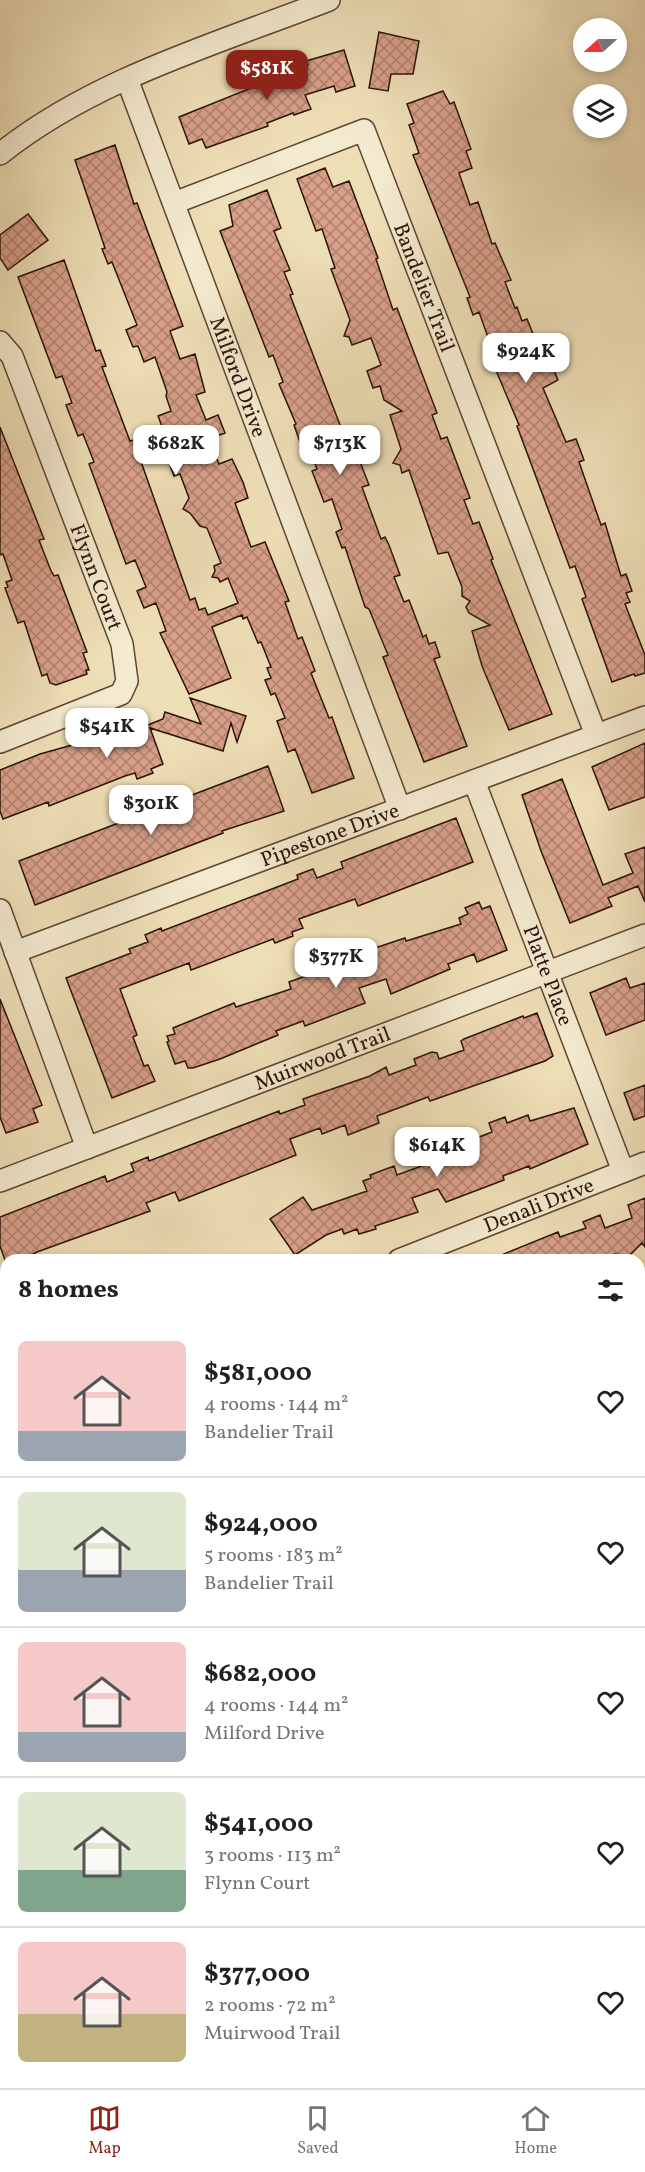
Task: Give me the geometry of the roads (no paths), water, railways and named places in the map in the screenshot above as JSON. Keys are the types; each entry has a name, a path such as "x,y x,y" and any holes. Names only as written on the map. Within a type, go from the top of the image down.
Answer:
{"street":[{"path":"0,154 27,133 67,109 127,79 329,0"},
{"name":"Milford Drive","path":"127,79 400,809"},
{"name":"Bandelier Trail","path":"174,203 364,130 596,735"},
{"name":"Flynn Court","path":"0,342 12,356 122,644 127,681 121,694 0,742"},
{"name":"Pipestone Drive","path":"15,952 645,717"},
{"name":"Platte Place","path":"474,781 623,1171"},
{"path":"0,910 87,1148"},
{"name":"Muirwood Trail","path":"0,1181 645,935"},
{"name":"Denali Drive","path":"414,1254 645,1163"}]}
